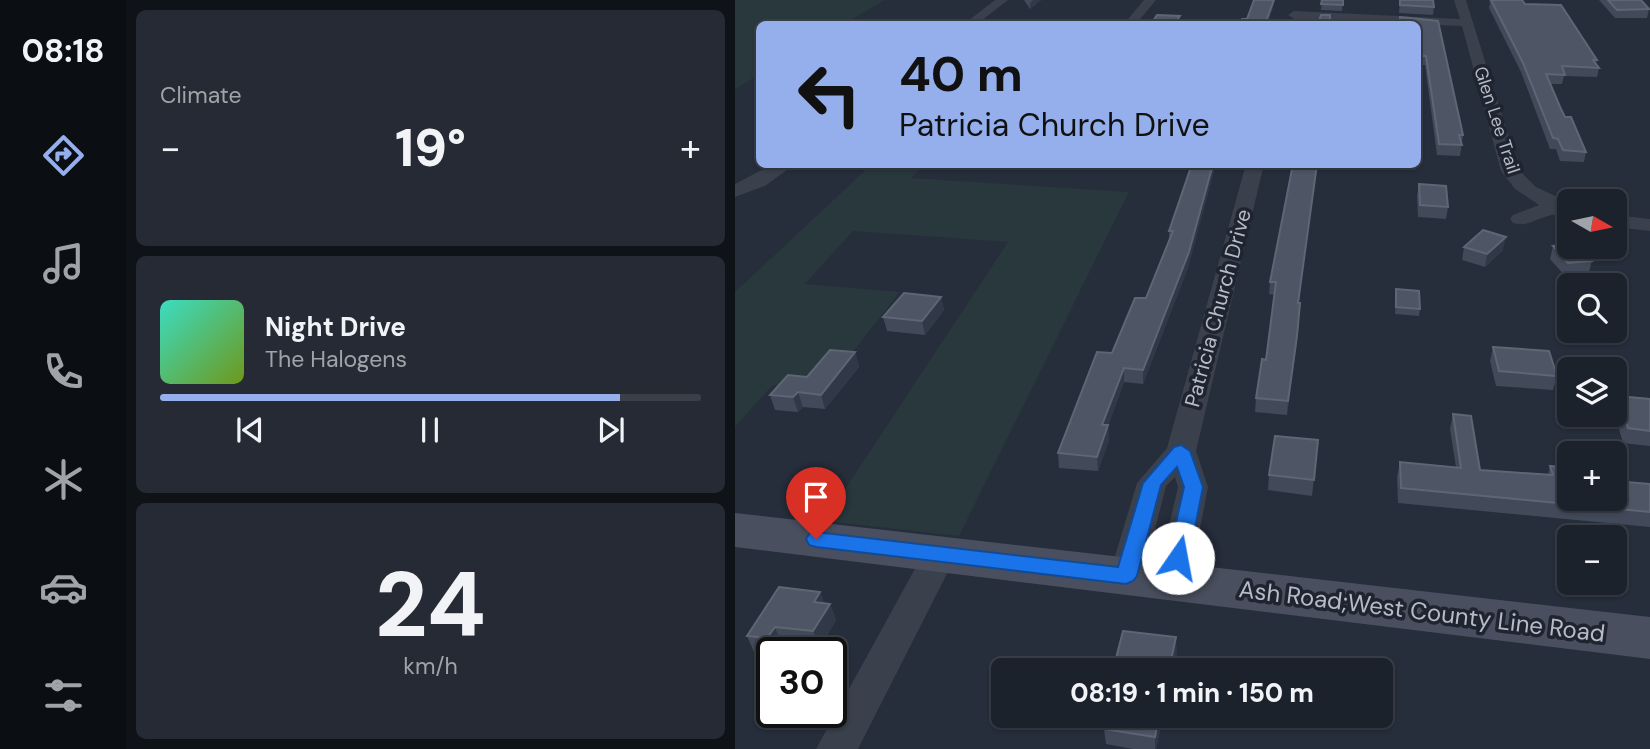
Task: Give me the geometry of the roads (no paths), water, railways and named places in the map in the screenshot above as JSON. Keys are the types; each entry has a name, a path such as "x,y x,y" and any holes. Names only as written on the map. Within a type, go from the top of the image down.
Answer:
{"main road":[{"name":"Ash Road;West County Line Road","path":"735,530 1650,638"}],"street":[{"path":"974,21 1002,0"},
{"path":"1132,21 1150,0"},
{"path":"1298,0 1293,20 1351,21"},
{"name":"Glen Lee Trail","path":"1460,0 1510,172 1525,188 1557,204"},
{"path":"1421,22 1466,23"},
{"path":"735,191 758,182 780,168"},
{"name":"Patricia Church Drive","path":"1126,576 1152,483 1181,451 1254,168"},
{"path":"1520,219 1557,208"},
{"path":"1627,222 1650,225"},
{"path":"1173,581 1193,487 1181,451"},
{"path":"837,749 940,554"}]}
